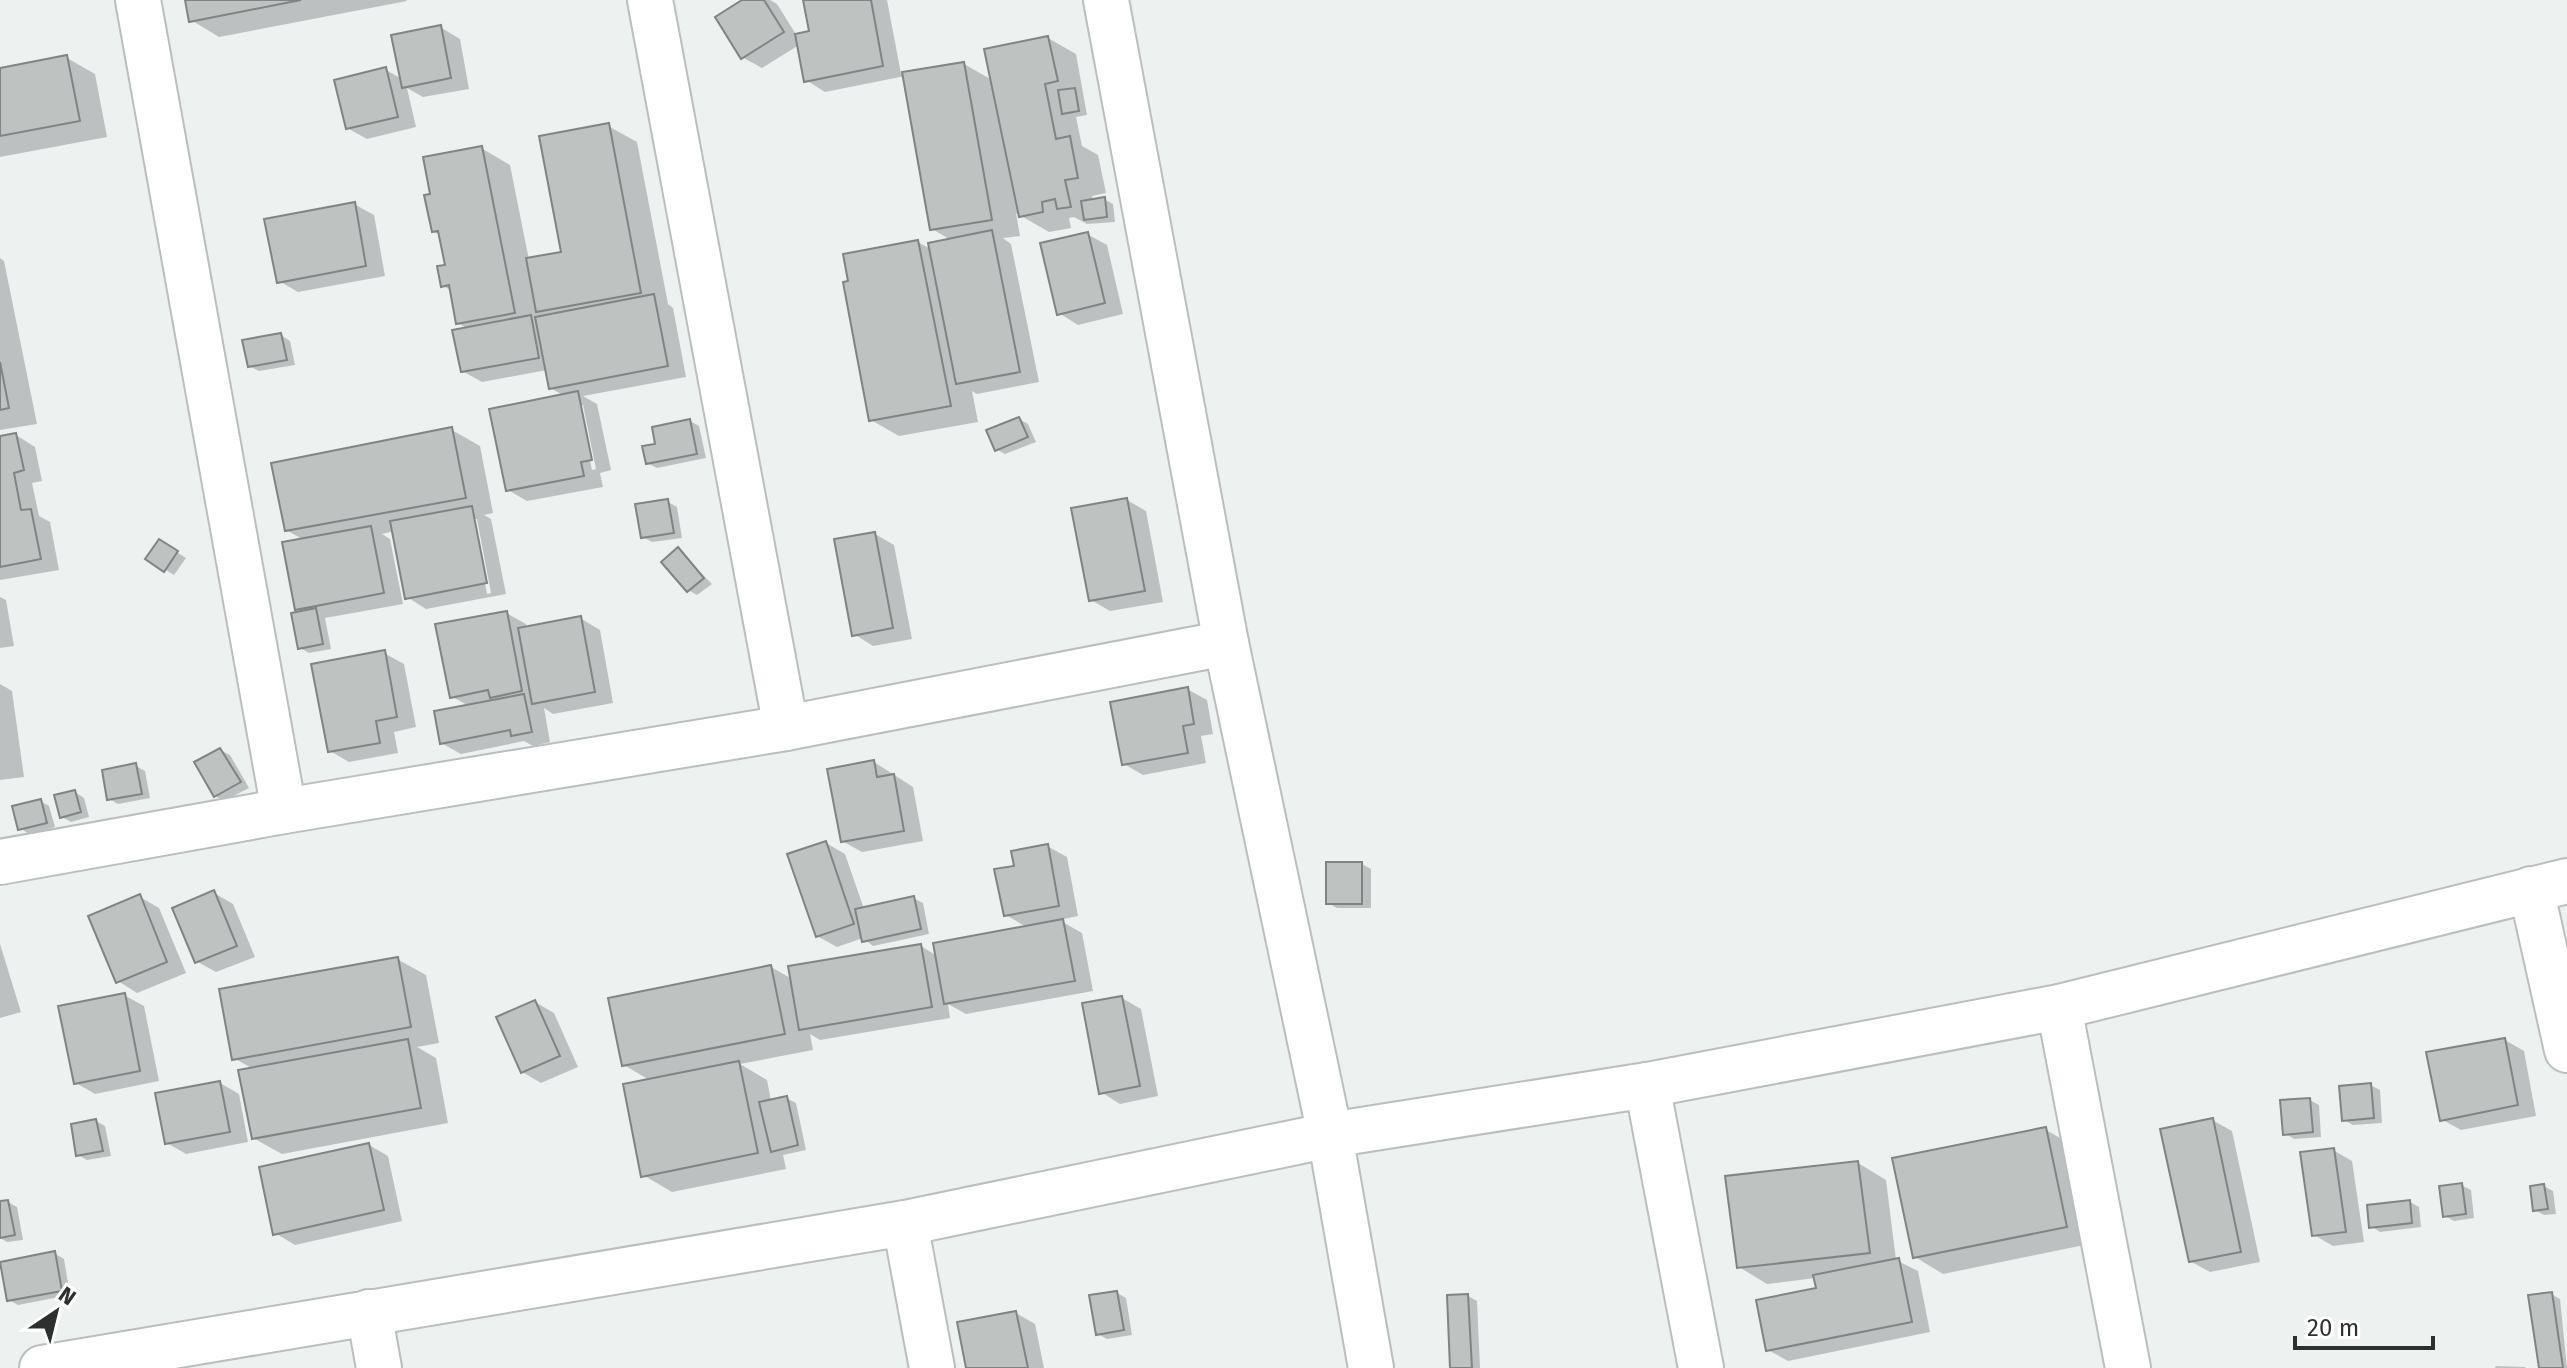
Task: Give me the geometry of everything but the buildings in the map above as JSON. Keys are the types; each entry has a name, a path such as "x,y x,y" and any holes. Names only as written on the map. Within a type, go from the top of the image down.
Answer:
{"street":[{"path":"138,0 284,811"},
{"path":"650,0 786,728"},
{"path":"1106,0 1226,643 1330,1135 1371,1368"},
{"path":"0,862 284,811 786,728 1226,643"},
{"path":"42,1368 905,1223 1330,1135 1647,1085 2059,1007 2549,885 2567,1050"},
{"path":"2059,1007 2128,1368"},
{"path":"1647,1085 1701,1368"},
{"path":"905,1223 932,1368"},
{"path":"369,1312 379,1368"}]}
